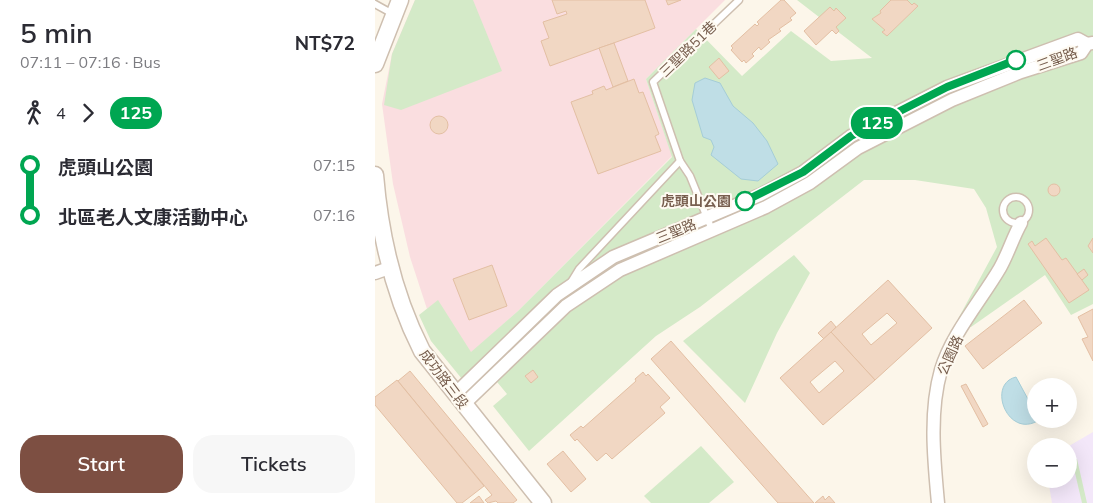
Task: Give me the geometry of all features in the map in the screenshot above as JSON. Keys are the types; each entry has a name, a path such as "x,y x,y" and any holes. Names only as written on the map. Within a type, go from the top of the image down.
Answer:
{"street":[{"path":"375,64 397,7"},
{"name":"三聖路","path":"459,399 557,295 613,257 781,199 810,183 858,148 952,100 1021,72 1081,53 1090,44"},
{"name":"成功路三段","path":"375,175 382,270 408,324 422,351 543,503"},
{"name":"公園路","path":"938,503 935,469 935,406 941,369 952,345 1002,266 1021,223"},
{"name":"三聖路","path":"459,399 566,306 620,270 709,224"}],"lane":[{"name":"三聖路51巷","path":"709,224 690,176 680,161 653,82 739,0"},
{"path":"375,4 397,7"},
{"path":"567,288 579,269 680,161"},
{"name":"公園路","path":"1012,198 1021,198 1028,204 1029,213 1021,223 1012,222 1004,214 1005,204 1012,198"}],"shaded area":[{"path":"415,0 725,0 646,79 672,156 518,311 471,353 438,301 427,309 410,257 393,184 382,104 392,54"},
{"path":"1093,432 1093,503 1052,503 1050,488 1077,488 1077,441"}],"green space":[{"path":"415,0 473,0 502,71 401,110 384,105 392,54"},
{"name":"虎頭山公園","path":"797,0 891,0 880,11 881,13 872,19 885,30 883,32 887,36 917,7 914,3 912,5 907,0 1093,0 1093,304 1071,315 1045,275 971,327 958,319 997,247 986,208 974,189 915,180 864,180 700,307 656,336 529,451 493,406 507,394 483,365 462,379 431,341 419,315 438,300 471,352 518,311 672,157 646,79 696,29 742,76 791,31 831,61 872,58"},
{"path":"794,255 810,273 777,333 745,403 683,341"},
{"path":"701,446 734,482 709,503 651,503 644,496"},
{"path":"1077,459 1087,503 1082,503 1077,482"}],"water":[{"path":"705,78 720,83 733,106 753,123 767,141 778,164 758,181 741,179 711,155 714,147 711,140 703,137 692,100 695,83"},
{"path":"1016,377 1027,397 1027,424 1018,423 1010,417 1005,409 1002,399 1003,389 1007,382"}],"building":[{"path":"552,0 645,0 655,28 550,66 541,41 549,38 543,22 567,14 566,11 557,14"},
{"path":"666,0 681,0 668,5"},
{"path":"781,0 784,0 796,13 790,18 792,20 779,29 781,31 768,40 770,42 761,50 759,47 752,54 754,56 746,63 744,60 742,62 731,50 733,48 731,46 755,24 757,26 759,24 757,22"},
{"path":"891,0 907,0 912,5 914,3 918,6 887,36 882,32 885,30 872,19 881,13 880,11"},
{"path":"830,7 834,11 836,8 846,18 836,27 839,31 836,34 832,30 816,45 804,31"},
{"path":"614,43 628,81 613,87 599,48"},
{"path":"719,58 729,71 719,79 709,67"},
{"path":"634,79 639,93 643,92 659,134 655,136 661,151 598,174 571,102 593,94 592,91 604,86 606,90"},
{"path":"439,116 445,119 448,125 445,131 439,134 433,131 430,125 433,119"},
{"path":"1054,184 1060,190 1054,196 1048,190"},
{"path":"1046,238 1062,260 1066,258 1089,290 1069,303 1028,244 1032,241 1035,246"},
{"path":"1093,238 1093,253 1088,246"},
{"path":"492,265 507,306 469,320 453,279"},
{"path":"1084,269 1088,275 1082,280 1077,274"},
{"path":"888,280 932,328 875,380 831,332","holes":["887,313 897,323 871,345 862,334"]},
{"path":"1024,300 1042,323 983,369 965,346"},
{"path":"1093,309 1093,361 1082,339 1088,337 1078,317"},
{"path":"831,321 836,327 824,339 818,333"},
{"path":"831,332 875,380 823,425 780,378","holes":["835,361 844,371 819,393 810,382"]},
{"path":"671,341 814,503 778,503 651,359"},
{"path":"533,370 538,377 531,383 525,376"},
{"path":"410,371 517,500 513,503 498,503 496,501 488,503 485,500 492,495 398,381"},
{"path":"643,372 646,376 648,374 670,398 660,407 665,413 612,459 606,453 597,461 577,439 575,441 570,435 581,426 583,428 636,381 635,379"},
{"path":"397,380 484,486 462,503 457,503 375,405 375,397"},
{"path":"966,384 988,424 983,427 961,386"},
{"path":"563,451 586,479 571,492 547,464"},
{"path":"479,496 484,503 470,503"},
{"path":"823,496 825,500 829,496 835,503 815,503"}],"bus line":[{"name":"125","path":"745,201 803,172 851,136 947,87 1016,60"}],"place":[{"name":"虎頭山公園","path":"745,201"}]}
